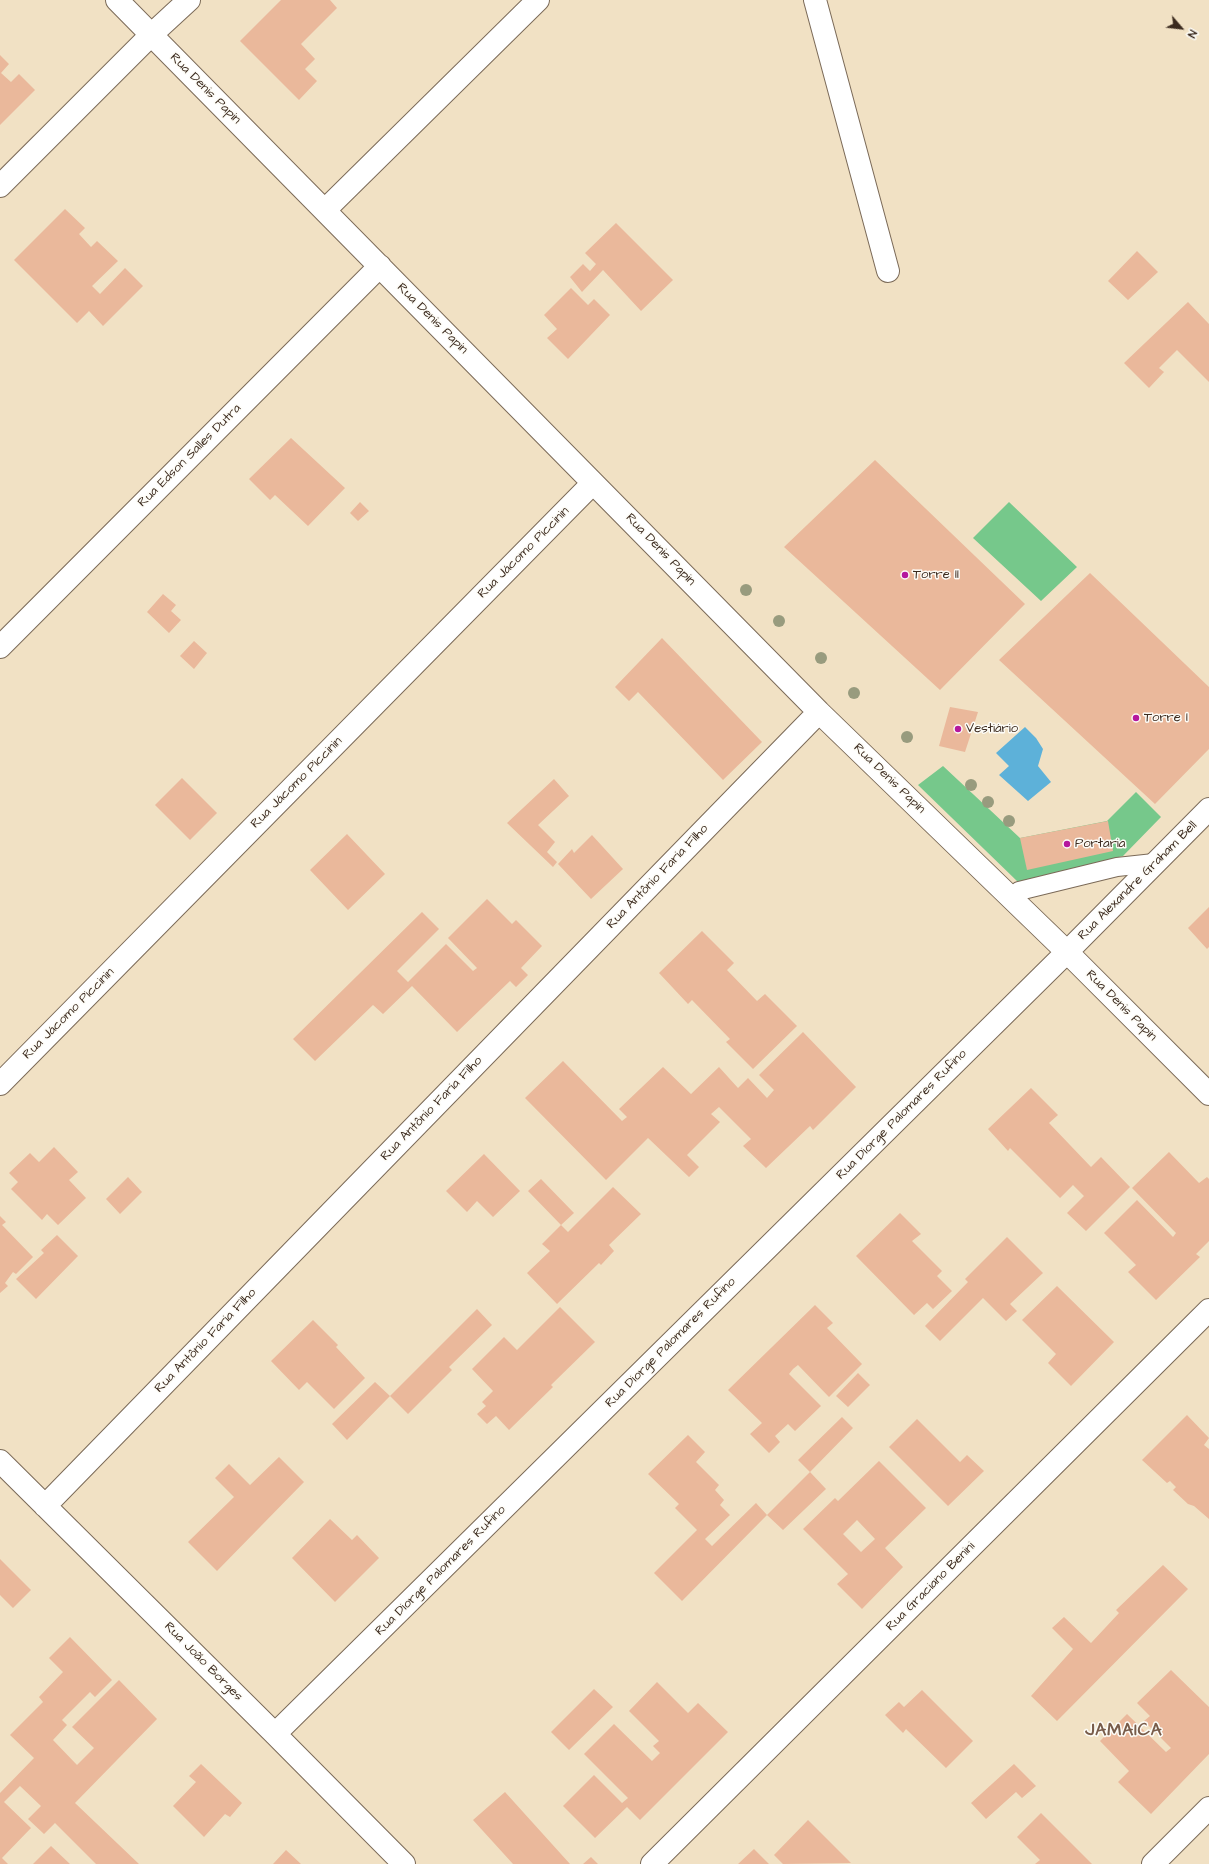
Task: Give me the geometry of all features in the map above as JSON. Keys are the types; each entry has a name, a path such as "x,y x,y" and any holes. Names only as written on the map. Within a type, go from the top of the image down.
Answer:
{"street":[{"name":"Rua Denis Papin","path":"117,0 819,712 1067,952 1209,1094"},
{"path":"0,186 151,35 189,0"},
{"path":"325,210 538,0"},
{"path":"815,0 888,270"},
{"name":"Rua Edson Salles Dutra","path":"0,647 380,266"},
{"name":"Rua Jácomo Piccinin","path":"0,1084 593,482"},
{"name":"Rua Antônio Faria Filho","path":"45,1506 819,712"},
{"name":"Rua Alexandre Graham Bell","path":"1067,952 1209,809"},
{"name":"Rua Diorge Palomares Rufino","path":"275,1734 1067,952"},
{"name":"Rua Graciano Benini","path":"652,1864 1209,1310"},
{"name":"Rua João Borges","path":"0,1461 404,1864"},
{"path":"1153,1864 1209,1808"}],"lane":[{"path":"1011,898 1019,891 1117,867 1154,863"}],"green space":[{"path":"1009,502 1077,567 1041,601 973,538"},
{"path":"943,766 1020,838 1107,821 1136,792 1161,817 1123,856 1018,882 918,785"}],"water":[{"path":"1025,727 1036,738 1043,749 1038,766 1051,782 1028,801 999,775 1009,766 996,753"}],"building":[{"path":"281,0 330,0 337,8 301,44 315,59 305,69 317,81 299,100 240,41"},
{"path":"0,55 9,64 1,73 11,82 19,74 35,90 0,125"},
{"path":"65,209 85,228 79,234 91,247 97,241 118,261 92,286 100,294 125,268 143,286 103,326 89,311 77,323 14,260"},
{"path":"616,223 673,280 641,311 603,270 582,292 570,277 583,264 590,271 596,264 585,253"},
{"path":"1137,251 1158,272 1128,300 1108,281"},
{"path":"571,288 588,305 594,299 610,315 568,359 547,338 557,329 544,315"},
{"path":"1188,302 1209,324 1209,382 1177,350 1159,368 1164,372 1149,388 1124,363"},
{"path":"291,438 345,488 308,526 275,495 270,500 249,479"},
{"name":"Torre II","path":"875,460 1025,604 940,690 784,547"},
{"path":"360,502 369,511 358,521 350,513"},
{"name":"Torre I","path":"1090,573 1209,687 1209,749 1155,804 999,660"},
{"path":"163,594 176,605 171,611 181,620 169,633 147,612"},
{"path":"662,638 762,742 723,780 638,692 629,701 615,687"},
{"path":"194,641 207,653 194,669 180,656"},
{"name":"Vestiário","path":"950,707 978,712 965,752 939,746"},
{"path":"182,778 217,813 190,840 155,805"},
{"path":"554,779 569,796 538,825 555,842 547,852 557,862 553,867 507,823"},
{"name":"Portaria","path":"1108,821 1113,851 1027,870 1020,838"},
{"path":"347,834 385,874 348,910 310,870"},
{"path":"592,835 623,869 591,899 558,864 572,849 574,853"},
{"path":"487,899 512,924 516,920 542,946 521,968 528,975 516,987 510,981 457,1032 412,986 383,1014 373,1005 315,1061 293,1039 422,912 439,929 397,971 408,982 446,944 473,971 477,968 448,938"},
{"path":"1209,907 1209,947 1207,949 1188,928"},
{"path":"702,931 734,963 727,970 757,1001 765,994 797,1026 753,1069 726,1042 730,1039 692,1000 688,1004 659,973"},
{"path":"803,1032 856,1087 813,1130 810,1126 766,1168 743,1146 751,1139 719,1107 711,1114 720,1122 687,1155 699,1167 689,1177 648,1138 606,1180 525,1098 563,1061 622,1121 627,1117 619,1109 663,1067 691,1094 719,1067 738,1088 748,1078 767,1098 774,1090 759,1075"},
{"path":"1031,1088 1058,1115 1049,1123 1091,1167 1101,1157 1130,1187 1086,1231 1067,1213 1084,1196 1073,1185 1060,1198 1010,1148 1008,1151 988,1129"},
{"path":"54,1147 78,1172 69,1180 86,1198 58,1225 47,1214 42,1220 11,1189 18,1182 9,1173 30,1153 39,1162"},
{"path":"1169,1152 1199,1183 1207,1177 1209,1179 1209,1241 1196,1254 1200,1257 1156,1300 1128,1272 1136,1265 1104,1233 1137,1200 1173,1237 1176,1233 1132,1188"},
{"path":"484,1154 520,1191 493,1217 477,1201 467,1212 446,1191"},
{"path":"128,1177 142,1192 120,1214 106,1199"},
{"path":"541,1179 574,1213 561,1225 528,1191"},
{"path":"613,1187 641,1214 609,1245 614,1251 601,1265 599,1263 557,1304 527,1273 550,1251 542,1244 561,1225 568,1232"},
{"path":"900,1213 921,1234 912,1241 942,1271 937,1276 952,1291 933,1309 927,1303 914,1315 856,1256"},
{"path":"0,1216 6,1222 2,1225 33,1257 16,1274 13,1272 5,1283 8,1286 0,1293"},
{"path":"57,1235 78,1256 36,1299 16,1279 44,1253 41,1250"},
{"path":"1007,1237 1043,1273 1010,1304 1017,1311 1006,1321 983,1298 940,1341 925,1326 968,1282 965,1279"},
{"path":"1057,1286 1114,1342 1071,1386 1048,1363 1056,1354 1022,1320"},
{"path":"815,1305 833,1323 827,1328 862,1364 829,1397 798,1365 793,1369 789,1374 821,1406 795,1431 788,1424 775,1436 780,1442 769,1453 750,1434 762,1423 728,1390"},
{"path":"560,1307 595,1342 551,1385 553,1387 509,1430 496,1416 487,1424 477,1414 486,1406 482,1402 493,1391 472,1369 504,1337 517,1350"},
{"path":"477,1309 492,1325 449,1367 452,1370 408,1414 390,1396"},
{"path":"313,1320 338,1345 336,1347 365,1378 334,1409 307,1382 299,1390 271,1361"},
{"path":"858,1373 870,1385 848,1407 836,1396"},
{"path":"375,1382 390,1396 347,1440 332,1424"},
{"path":"1187,1415 1209,1438 1204,1445 1209,1449 1209,1519 1194,1506 1188,1504 1173,1490 1176,1487 1170,1481 1167,1483 1142,1460"},
{"path":"842,1417 853,1428 810,1472 798,1460"},
{"path":"917,1419 960,1462 967,1455 984,1471 948,1506 889,1447"},
{"path":"688,1435 705,1452 696,1462 719,1485 715,1490 724,1500 720,1505 730,1515 705,1539 712,1546 756,1503 767,1515 682,1601 654,1573 697,1530 675,1508 679,1504 648,1474"},
{"path":"279,1457 304,1482 217,1571 188,1542 234,1497 215,1478 229,1464 250,1485"},
{"path":"879,1461 926,1508 885,1548 903,1567 862,1609 837,1584 848,1574 803,1529 835,1498 838,1501","holes":["857,1520 875,1539 861,1552 843,1534"]},
{"path":"810,1472 826,1489 783,1530 767,1515"},
{"path":"330,1519 352,1540 357,1535 379,1558 335,1602 292,1558"},
{"path":"0,1559 31,1590 13,1608 0,1595"},
{"path":"1163,1565 1188,1589 1057,1721 1031,1696 1073,1649 1052,1628 1064,1617 1091,1643 1119,1613 1116,1610"},
{"path":"70,1637 112,1680 95,1697 90,1692 62,1720 67,1725 53,1740 77,1765 94,1748 72,1727 119,1680 157,1719 75,1803 139,1864 96,1864 55,1823 44,1834 28,1819 41,1806 20,1786 4,1802 31,1828 2,1858 8,1864 0,1864 0,1793 34,1758 10,1735 43,1702 39,1697 63,1672 49,1658"},
{"path":"1171,1670 1209,1707 1209,1754 1151,1814 1118,1782 1129,1771 1100,1741 1127,1714 1166,1752 1171,1748 1144,1721 1150,1716 1137,1703"},
{"path":"657,1682 688,1713 698,1703 728,1732 640,1820 627,1807 595,1838 563,1806 594,1775 622,1803 628,1798 584,1754 614,1724 652,1761 660,1753 653,1746 659,1741 629,1711"},
{"path":"594,1689 613,1707 569,1750 551,1732"},
{"path":"922,1690 973,1741 946,1768 906,1729 903,1733 885,1715 899,1702 904,1707"},
{"path":"201,1764 242,1803 230,1817 225,1814 204,1837 173,1806 196,1782 189,1776"},
{"path":"1014,1764 1036,1786 1022,1798 1016,1792 986,1819 971,1803"},
{"path":"505,1792 570,1864 513,1864 473,1820"},
{"path":"1041,1813 1092,1864 1035,1864 1040,1860 1017,1837"},
{"path":"808,1820 851,1863 783,1864 774,1855"},
{"path":"51,1846 70,1864 33,1864"},
{"path":"754,1849 769,1864 738,1864"},
{"path":"286,1850 301,1864 273,1864"},
{"path":"591,1857 598,1864 583,1864"}],"place":[{"name":"Torre II","path":"905,575"},
{"name":"Torre I","path":"1136,718"},
{"name":"Vestiário","path":"958,729"},
{"name":"Portaria","path":"1067,844"}],"district":[{"name":"JAMAICA","path":"1124,1731"}]}
